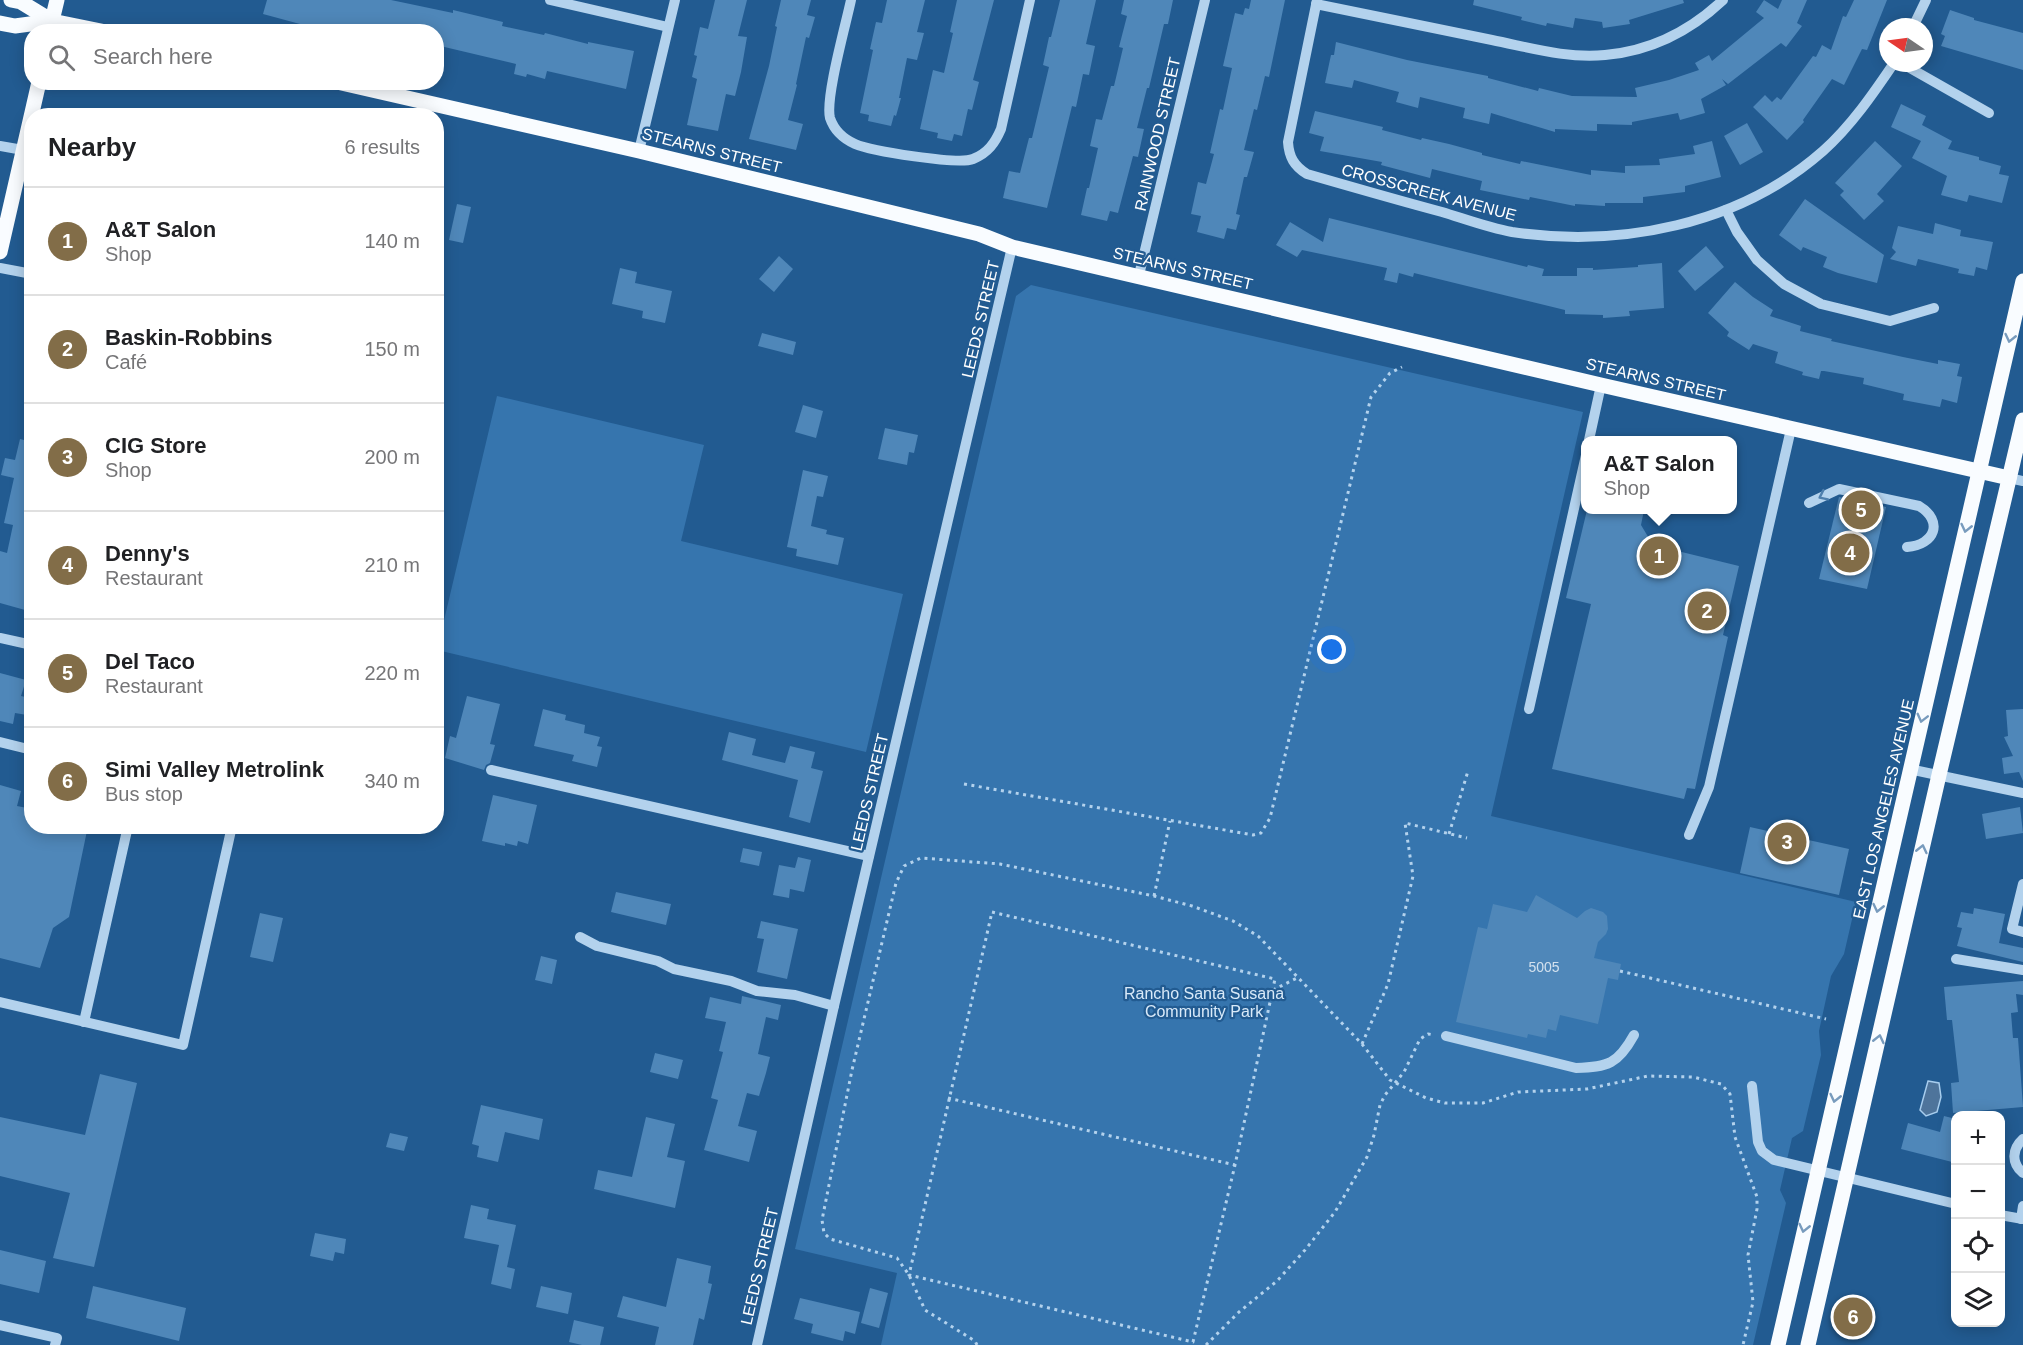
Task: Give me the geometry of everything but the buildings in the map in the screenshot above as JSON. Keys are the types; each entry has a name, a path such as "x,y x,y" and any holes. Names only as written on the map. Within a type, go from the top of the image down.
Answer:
{"main road":[{"path":"11,0 21,2 48,24"},
{"path":"51,24 57,0"},
{"path":"0,23 24,26"},
{"path":"33,108 37,90"},
{"name":"STEARNS STREET","path":"372,90 639,151 979,234 1012,247 1791,429 2016,479"},
{"path":"0,252 24,146"},
{"name":"EAST LOS ANGELES AVENUE","path":"1778,1345 2023,281"},
{"path":"1808,1345 1939,775 2016,479 2023,420"}],"street":[{"path":"550,0 668,27"},
{"path":"639,151 675,0"},
{"path":"851,0 829,100 830,118 840,135 854,144 869,148 956,161 972,160 988,150 996,141 1030,0"},
{"name":"RAINWOOD STREET","path":"1139,275 1205,0"},
{"path":"1316,2 1559,54 1604,56 1647,47 1678,34 1705,16 1723,0"},
{"path":"1917,18 1926,0"},
{"name":"CROSSCREEK AVENUE","path":"1316,2 1288,142 1292,160 1303,171 1509,231 1558,237 1599,238 1647,232 1726,210 1776,185 1823,151 1867,103 1888,72"},
{"path":"1918,72 1989,113"},
{"path":"0,146 23,150"},
{"path":"1726,210 1737,232 1756,260 1784,284 1821,304 1890,321 1934,308"},
{"name":"LEEDS STREET","path":"757,1345 1012,247"},
{"path":"0,268 24,272"},
{"path":"1590,436 1601,385"},
{"path":"1689,835 1709,787 1791,429"},
{"path":"1528,709 1581,477"},
{"path":"1809,503 1839,489 1918,506 1927,511 1933,520 1933,528 1929,539 1919,546 1907,547"},
{"path":"0,638 24,643"},
{"path":"0,742 24,748"},
{"path":"1910,769 2023,793"},
{"path":"491,770 869,856"},
{"path":"84,1022 126,834"},
{"path":"0,1002 183,1045 230,834"},
{"path":"2018,930 2023,884"},
{"path":"580,937 597,946 658,961 674,969 731,981 757,990 795,995 834,1006"},
{"path":"1956,958 2023,970"},
{"path":"1446,1036 1576,1068 1596,1067 1614,1061 1625,1052 1634,1035"},
{"path":"1752,1086 1758,1142 1762,1151 1774,1160 1951,1203"},
{"path":"2023,1139 2017,1145 2014,1158 2016,1165 2023,1173"},
{"path":"2005,1216 2022,1220 2023,1206"},
{"path":"0,1325 57,1338 55,1345"}],"path":[{"path":"964,784 1253,835 1261,833 1270,818 1371,397 1390,373 1402,367"},
{"path":"1449,834 1468,771"},
{"path":"1154,896 1170,821"},
{"path":"1362,1044 1388,984 1413,876 1405,823 1467,838"},
{"path":"977,1345 975,1341 925,1310 909,1275 897,1258 830,1239 824,1233 822,1220 852,1070 896,883 904,866 921,858 1000,864 1154,896 1192,906 1233,921 1258,936 1362,1044 1390,1080 1426,1098 1445,1103 1483,1103 1518,1092 1587,1089 1648,1076 1693,1077 1721,1084 1730,1094 1735,1137 1757,1197 1757,1209 1748,1255 1753,1302 1743,1345"},
{"path":"992,912 1275,979 1235,1165 1193,1342 909,1275 992,912"},
{"path":"1620,971 1826,1019"},
{"path":"1274,990 1298,978"},
{"path":"1206,1345 1239,1312 1277,1281 1335,1212 1367,1157 1380,1105 1385,1095 1404,1072 1420,1039 1428,1034 1446,1036"},
{"path":"948,1098 1235,1165"}],"green space":[{"name":"Rancho Santa Susana Community Park","path":"1031,285 1583,412 1491,816 1856,902 1844,954 1831,976 1819,1031 1821,1055 1803,1131 1792,1138 1780,1190 1786,1203 1753,1345 881,1345 897,1273 795,1249 1016,296"},
{"path":"497,396 704,445 681,541 903,594 866,752 444,652 444,620"}],"shaded area":[{"path":"1928,1081 1939,1083 1941,1097 1937,1112 1926,1116 1920,1110"}],"place":[{"name":"Del Taco","path":"1861,510"},
{"name":"Denny's","path":"1850,553"},
{"name":"A&T Salon","path":"1659,556"},
{"name":"Baskin-Robbins","path":"1707,611"},
{"name":"CIG Store","path":"1787,842"},
{"name":"Simi Valley Metrolink","path":"1853,1317"}]}
